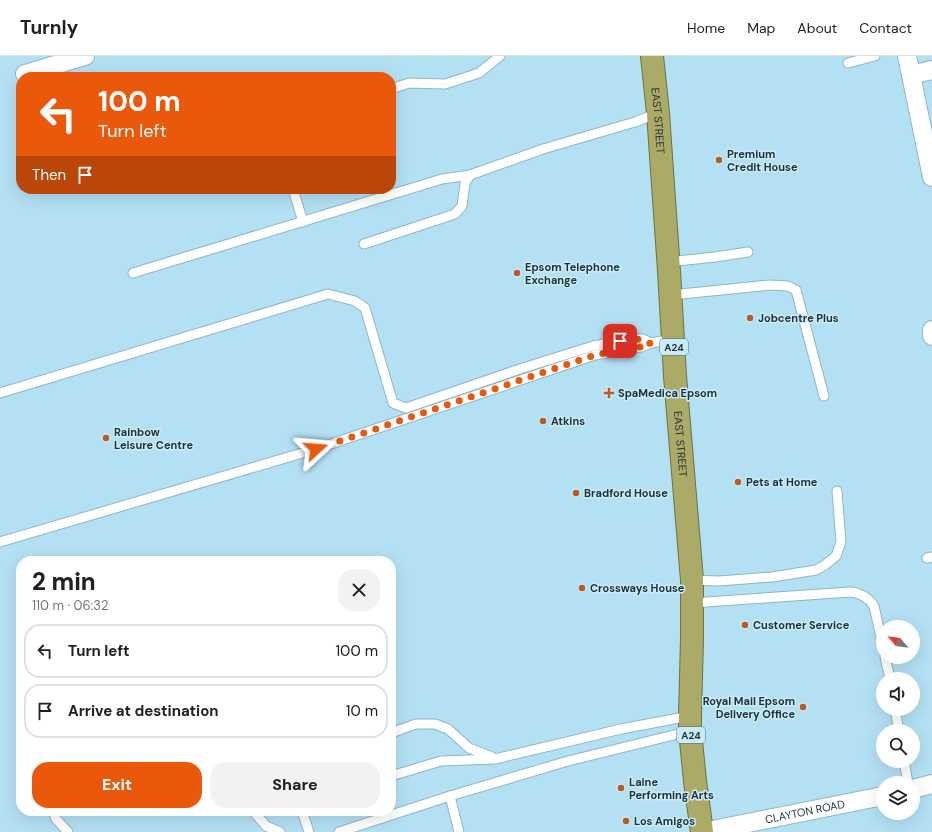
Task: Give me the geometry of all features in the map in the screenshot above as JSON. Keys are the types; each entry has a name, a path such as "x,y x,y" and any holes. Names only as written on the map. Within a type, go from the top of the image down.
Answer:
{"highway":[{"name":"EAST STREET","path":"652,56 658,113 675,376 692,580 690,724 695,781 702,832"}],"street":[{"path":"32,72 85,56"},
{"path":"907,56 932,176"},
{"path":"911,75 932,70"},
{"path":"932,330 932,336"},
{"path":"920,787 932,784"},
{"name":"CLAYTON ROAD","path":"702,832 876,797"}],"lane":[{"path":"396,87 409,83 445,84 479,73 500,56"},
{"path":"848,63 875,56"},
{"path":"396,193 442,179 471,175 543,149 635,122 658,113"},
{"path":"364,244 455,214 462,206 465,183 471,175"},
{"path":"295,194 303,222"},
{"path":"133,273 394,194"},
{"path":"668,262 748,252"},
{"path":"670,295 770,285 788,286 796,290 824,396"},
{"path":"0,392 328,294 355,301 365,308 393,403 406,408 593,346 633,339 643,339 651,344"},
{"path":"0,542 316,449 595,355 640,347 673,339"},
{"path":"692,580 719,581 772,577 816,570 825,565 836,556 841,542 837,491"},
{"path":"692,603 850,592 857,593 870,601 874,606 877,620"},
{"path":"396,731 416,724 435,724 448,729 469,748 495,758"},
{"path":"396,775 442,761 495,758 621,729 690,724"},
{"path":"396,814 690,724"},
{"path":"450,796 459,832"},
{"path":"55,816 68,832"},
{"path":"257,816 266,826 280,832"},
{"path":"304,816 310,832"},
{"path":"339,832 388,816"}],"place":[{"name":"Premium Credit House","path":"719,160"},
{"name":"Epsom Telephone Exchange","path":"517,273"},
{"name":"Jobcentre Plus","path":"750,318"},
{"name":"SpaMedica Epsom","path":"609,393"},
{"name":"Atkins","path":"543,421"},
{"name":"Rainbow Leisure Centre","path":"106,438"},
{"name":"Pets at Home","path":"738,482"},
{"name":"Bradford House","path":"576,493"},
{"name":"Crossways House","path":"582,588"},
{"name":"Customer Service","path":"745,625"},
{"name":"Royal Mail Epsom Delivery Office","path":"803,707"},
{"name":"Laine Performing Arts","path":"621,788"},
{"name":"Los Amigos","path":"626,821"}],"route":[{"path":"316,449 595,355 651,344 643,339 620,341"}]}
